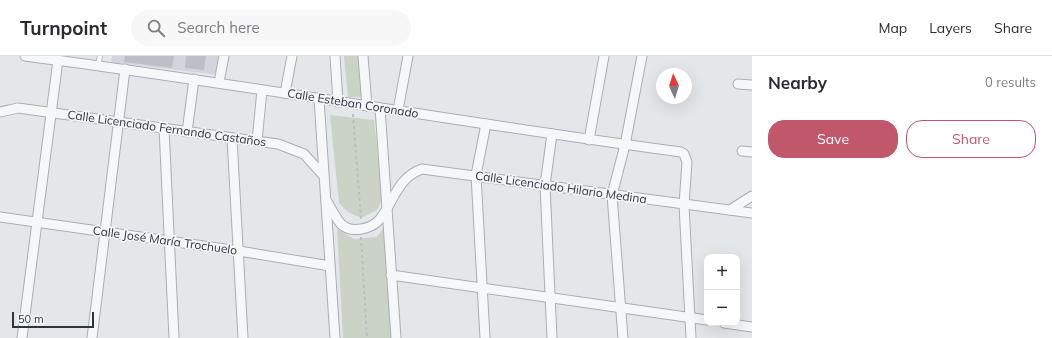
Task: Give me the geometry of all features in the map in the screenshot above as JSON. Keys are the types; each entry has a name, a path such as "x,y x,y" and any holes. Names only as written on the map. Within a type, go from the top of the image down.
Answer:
{"street":[{"name":"Calle Esteban Coronado","path":"25,56 58,60 99,61 125,69 219,82 338,102 589,140 681,152 684,154 687,162 684,205"},
{"path":"219,82 224,56"},
{"path":"285,93 292,56"},
{"path":"334,56 338,102"},
{"path":"364,56 367,106"},
{"path":"398,110 408,56"},
{"path":"589,140 604,56"},
{"path":"623,338 612,195 625,145 642,56"},
{"path":"22,338 58,60"},
{"path":"92,338 125,69"},
{"path":"187,132 194,79"},
{"path":"738,84 752,85"},
{"path":"257,141 262,90"},
{"path":"319,99 335,338"},
{"name":"Calle Licenciado Fernando Castaños","path":"0,112 18,108 278,144 304,154 324,176"},
{"path":"380,108 396,338"},
{"path":"485,338 476,175 486,124"},
{"path":"164,128 174,338"},
{"path":"552,134 545,185 552,338"},
{"path":"232,138 243,338"},
{"path":"742,151 752,152"},
{"name":"Calle Licenciado Hilario Medina","path":"361,229 374,225 406,178 422,169 752,213"},
{"path":"730,210 752,196"},
{"path":"326,200 342,225 350,228 361,229"},
{"path":"684,205 691,338"},
{"name":"Calle José María Trochuelo","path":"0,217 239,250 330,266"},
{"path":"392,275 704,320"},
{"path":"740,325 752,327"}],"path":[{"path":"352,104 367,338"}],"shaded area":[{"path":"112,56 222,56 219,75 111,62"},
{"path":"344,56 361,56 364,97 348,97"},
{"path":"330,115 374,120 383,198 377,210 361,218 348,212 339,203"},
{"path":"385,226 392,338 343,338 337,229 354,239 377,237"}],"building":[{"path":"125,56 174,56 172,68 124,62"},
{"path":"186,56 206,56 204,70 185,68"}]}
